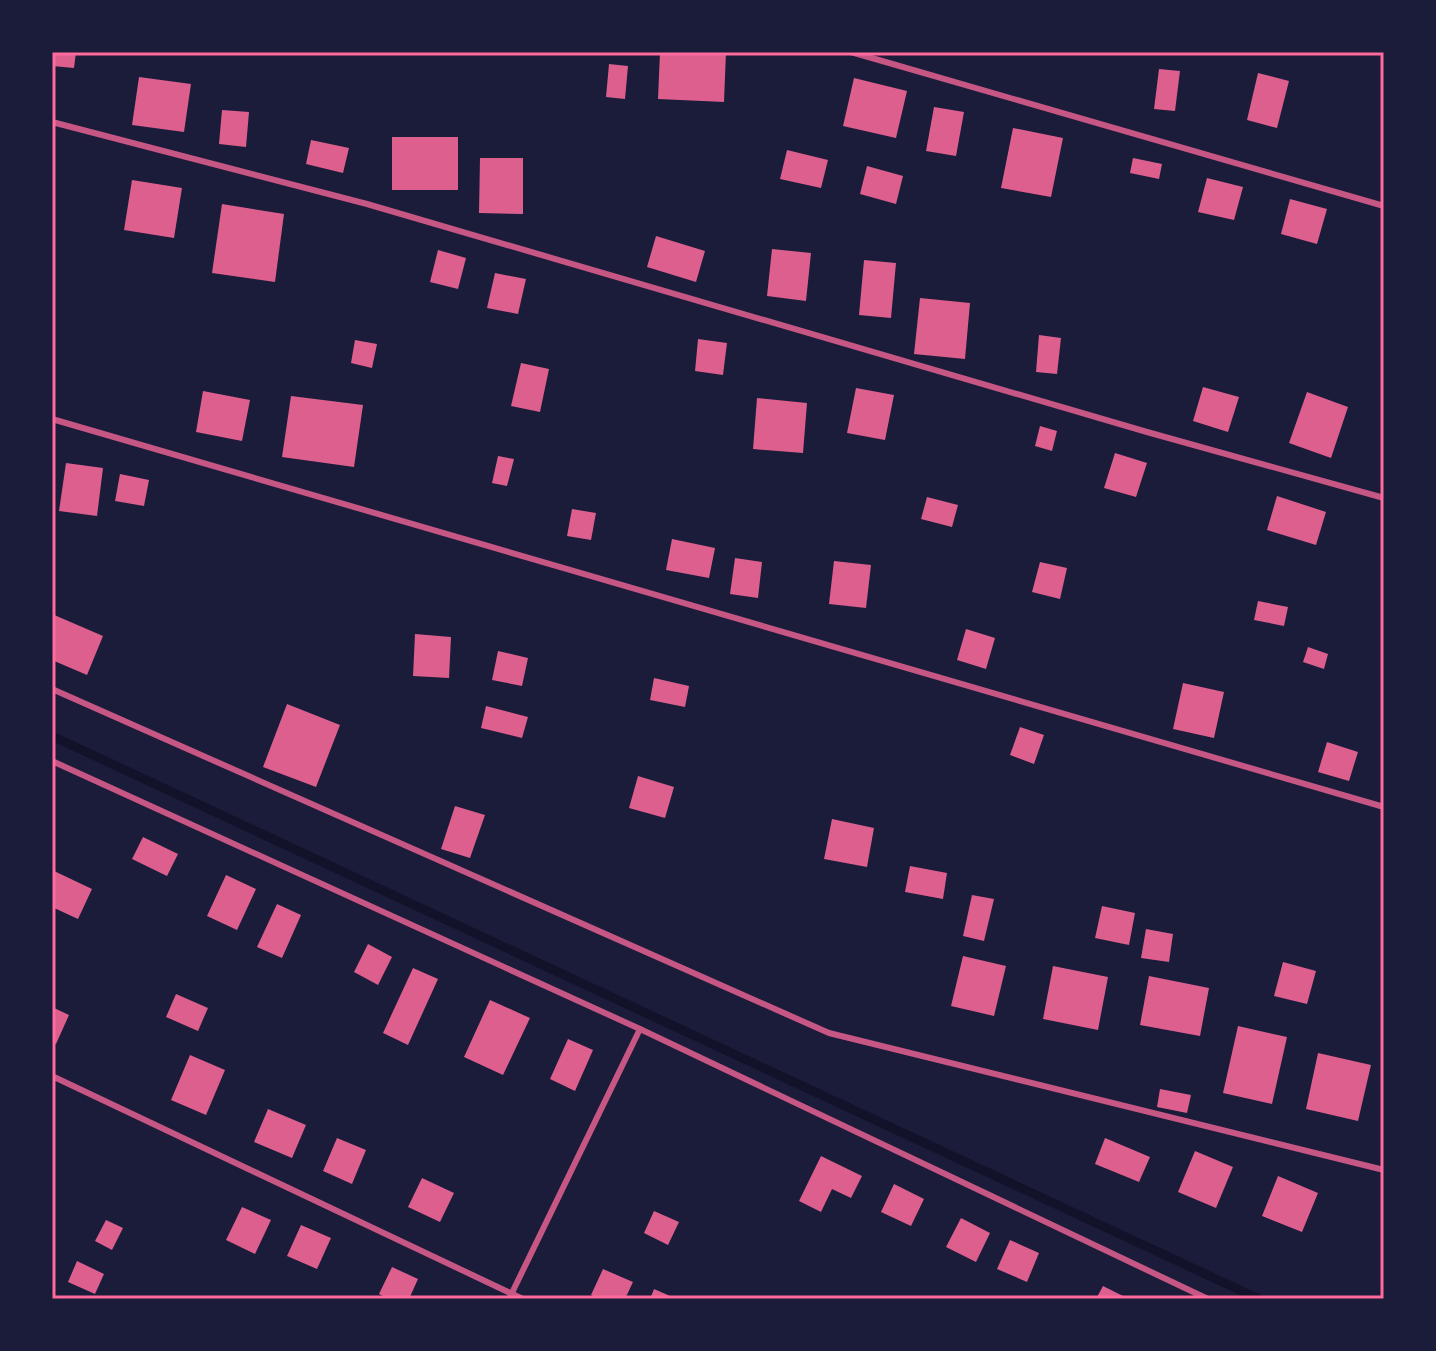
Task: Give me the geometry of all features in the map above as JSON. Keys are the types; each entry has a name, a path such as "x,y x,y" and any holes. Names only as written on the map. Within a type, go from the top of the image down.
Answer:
{"lane":[{"path":"851,52 1384,206"},
{"path":"52,122 367,204 1384,498"},
{"path":"52,419 1384,807"},
{"path":"52,689 829,1033 1384,1170"},
{"path":"52,761 640,1029 1208,1299"},
{"path":"510,1296 640,1029"},
{"path":"52,1076 510,1296 523,1299"}],"building":[{"path":"52,52 76,52 74,68 52,66"},
{"path":"660,52 726,52 724,102 658,99"},
{"path":"609,64 628,66 625,99 606,97"},
{"path":"1159,69 1180,71 1175,111 1154,109"},
{"path":"1258,73 1289,81 1277,128 1247,120"},
{"path":"139,77 191,84 184,132 132,125"},
{"path":"854,78 907,91 896,138 843,126"},
{"path":"934,107 964,112 956,156 926,151"},
{"path":"222,110 249,112 246,147 219,144"},
{"path":"1013,128 1063,138 1051,197 1001,188"},
{"path":"392,137 458,137 458,190 392,190"},
{"path":"311,140 349,148 343,173 306,164"},
{"path":"787,150 828,160 821,188 780,179"},
{"path":"480,158 523,158 523,214 479,213"},
{"path":"1133,158 1162,164 1159,179 1130,173"},
{"path":"867,166 903,176 896,204 860,194"},
{"path":"1207,178 1243,187 1234,220 1198,212"},
{"path":"132,180 182,188 174,238 124,230"},
{"path":"1290,199 1327,209 1317,244 1281,234"},
{"path":"222,204 284,214 275,282 212,273"},
{"path":"656,236 705,251 696,282 647,267"},
{"path":"772,249 811,253 806,301 767,296"},
{"path":"438,250 466,258 458,289 430,282"},
{"path":"864,260 896,263 891,318 859,315"},
{"path":"495,273 526,279 518,314 487,308"},
{"path":"920,298 970,303 965,359 914,354"},
{"path":"1039,335 1061,338 1057,374 1036,372"},
{"path":"698,339 727,343 723,375 695,371"},
{"path":"355,340 377,344 372,368 351,363"},
{"path":"521,363 549,369 540,412 511,406"},
{"path":"1203,387 1239,397 1228,432 1193,421"},
{"path":"856,388 894,395 885,440 847,433"},
{"path":"203,391 250,400 242,441 196,432"},
{"path":"1307,392 1348,407 1331,458 1289,443"},
{"path":"291,396 363,405 354,467 282,457"},
{"path":"757,398 807,403 803,453 753,449"},
{"path":"1040,426 1057,431 1052,451 1035,446"},
{"path":"1115,453 1147,463 1136,497 1104,488"},
{"path":"498,456 514,459 507,486 492,483"},
{"path":"66,463 103,468 97,516 59,511"},
{"path":"120,474 149,480 144,506 115,501"},
{"path":"1277,496 1326,512 1316,545 1267,530"},
{"path":"927,497 958,505 952,527 921,519"},
{"path":"572,509 596,513 591,540 567,536"},
{"path":"672,539 715,548 709,578 666,570"},
{"path":"735,558 762,562 758,598 730,594"},
{"path":"834,561 871,565 866,608 829,604"},
{"path":"1040,562 1067,568 1060,599 1032,592"},
{"path":"1258,601 1288,607 1284,626 1254,620"},
{"path":"52,614 103,636 87,675 52,660"},
{"path":"966,629 995,638 986,669 957,660"},
{"path":"415,634 451,637 449,678 413,676"},
{"path":"1308,647 1328,654 1324,669 1303,662"},
{"path":"498,651 528,658 522,686 492,680"},
{"path":"654,678 689,686 685,707 650,700"},
{"path":"1183,683 1224,692 1214,738 1173,729"},
{"path":"287,704 340,725 316,787 263,767"},
{"path":"486,706 528,717 522,738 481,728"},
{"path":"1020,727 1044,735 1034,764 1010,755"},
{"path":"1327,742 1358,752 1349,781 1318,772"},
{"path":"638,776 674,787 665,818 629,808"},
{"path":"455,806 485,815 470,858 441,849"},
{"path":"832,819 874,828 867,867 824,859"},
{"path":"143,837 178,854 167,876 132,859"},
{"path":"910,866 947,873 943,899 905,892"},
{"path":"52,870 92,889 78,919 52,907"},
{"path":"226,875 256,889 237,930 207,916"},
{"path":"972,895 994,899 984,941 963,936"},
{"path":"277,904 301,915 282,958 257,947"},
{"path":"1102,906 1135,913 1129,945 1095,938"},
{"path":"1146,929 1173,934 1169,962 1141,958"},
{"path":"368,944 392,957 378,985 354,972"},
{"path":"963,956 1006,966 994,1016 951,1006"},
{"path":"1283,962 1316,971 1307,1004 1274,996"},
{"path":"1053,966 1108,977 1098,1030 1043,1019"},
{"path":"413,968 438,979 408,1045 383,1033"},
{"path":"1149,976 1209,988 1200,1036 1140,1025"},
{"path":"176,994 208,1008 198,1031 166,1017"},
{"path":"490,1000 530,1018 503,1075 464,1057"},
{"path":"52,1007 69,1015 56,1044 52,1042"},
{"path":"1238,1026 1287,1037 1272,1104 1223,1093"},
{"path":"568,1039 593,1050 575,1091 550,1079"},
{"path":"1318,1053 1371,1065 1358,1121 1306,1109"},
{"path":"190,1055 225,1070 206,1115 171,1100"},
{"path":"1160,1089 1191,1095 1187,1113 1157,1107"},
{"path":"268,1109 306,1125 292,1158 254,1142"},
{"path":"337,1138 366,1150 352,1184 323,1171"},
{"path":"1105,1138 1150,1157 1139,1182 1095,1164"},
{"path":"1195,1151 1233,1167 1216,1208 1178,1192"},
{"path":"821,1156 862,1176 851,1198 832,1189 821,1212 799,1201"},
{"path":"1278,1176 1318,1193 1302,1232 1262,1216"},
{"path":"422,1178 454,1193 440,1222 408,1207"},
{"path":"894,1184 924,1199 911,1226 881,1212"},
{"path":"242,1207 271,1220 255,1254 226,1240"},
{"path":"654,1211 679,1222 668,1245 644,1233"},
{"path":"961,1218 990,1233 976,1262 946,1247"},
{"path":"106,1220 123,1228 112,1250 95,1241"},
{"path":"301,1225 331,1238 317,1269 287,1256"},
{"path":"1010,1240 1039,1253 1027,1282 997,1269"},
{"path":"77,1261 104,1274 95,1294 68,1282"},
{"path":"392,1267 418,1279 409,1299 389,1299 379,1294"},
{"path":"603,1269 633,1282 625,1299 599,1299 591,1295"},
{"path":"1103,1286 1129,1299 1096,1299"},
{"path":"654,1289 677,1299 650,1299"}],"waterway":[{"path":"52,736 1259,1299"}]}
